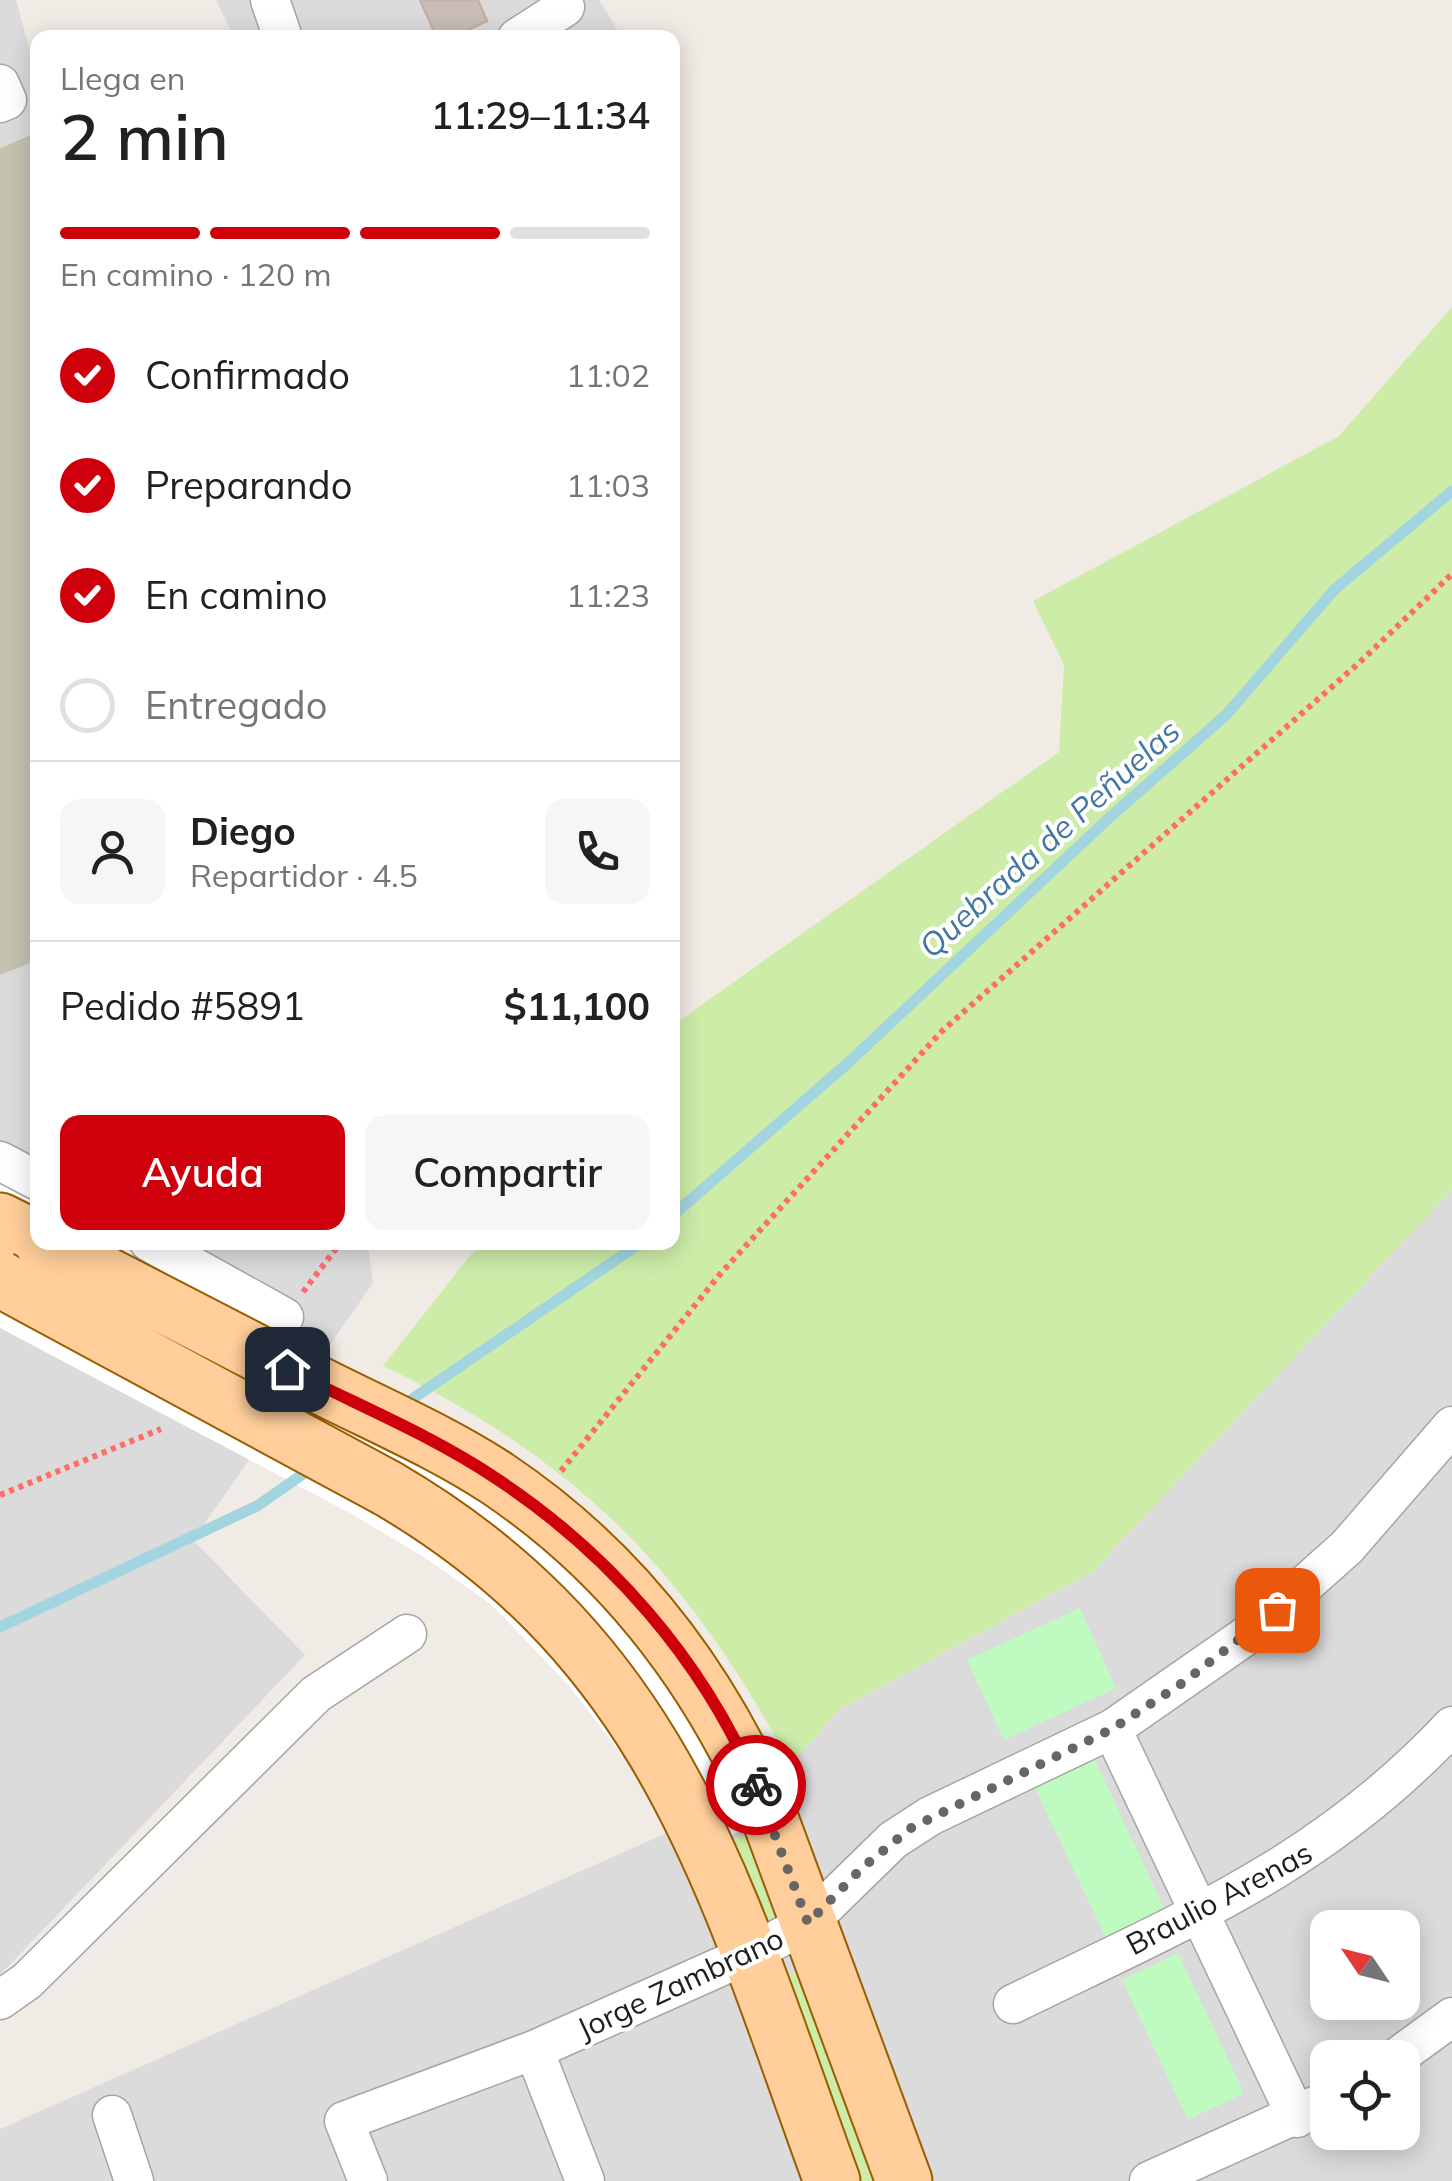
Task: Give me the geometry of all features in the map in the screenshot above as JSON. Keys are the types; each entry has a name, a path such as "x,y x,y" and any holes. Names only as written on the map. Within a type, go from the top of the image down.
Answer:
{"main road":[{"path":"0,1221 30,1236"},
{"path":"58,1250 445,1448 544,1512 588,1550 664,1632 724,1720 769,1816 904,2181"},
{"path":"0,1278 388,1488 498,1563 556,1617 620,1692 681,1792 749,1954 832,2181"}],"street":[{"path":"270,0 280,30"},
{"path":"530,30 566,7"},
{"path":"0,1160 30,1177"},
{"path":"163,1250 284,1317"},
{"name":"Jorge Zambrano","path":"368,2181 344,2121 534,2050 749,1954 808,1923 893,1840 930,1816 1112,1729 1184,1682 1301,1590 1391,1502 1452,1426"},
{"path":"0,2000 28,1981 316,1694 407,1634"},
{"name":"Braulio Arenas","path":"1013,2004 1277,1872 1381,1796 1452,1726"},
{"path":"1112,1729 1201,1912 1310,2105"},
{"path":"1420,2040 1452,2017"},
{"path":"534,2050 584,2181"},
{"path":"1148,2181 1310,2110"},
{"path":"112,2115 134,2181"}],"path":[{"path":"561,1472 721,1273 942,1031 1360,662 1452,574"},
{"path":"284,1317 335,1250"},
{"path":"0,1495 160,1429"}],"shaded area":[{"path":"0,0 16,0 30,51 30,134 0,148"},
{"path":"216,0 599,0 618,30 231,30"},
{"path":"30,135 30,963 0,975 0,148"},
{"path":"30,963 30,1250 369,1250 373,1283 193,1540 305,1655 0,1975 0,975"},
{"path":"1452,1190 1452,2181 0,2181 0,2129 687,1824 790,1764 840,1709 1092,1572"}],"green space":[{"name":"Quebrada de Peñuelas","path":"1452,307 1452,1190 1092,1572 840,1709 790,1764 712,1635 622,1529 571,1483 514,1441 452,1402 383,1366 474,1250 680,1250 680,1020 1059,752 1064,665 1033,601 1339,436"},
{"path":"1080,1608 1116,1688 1004,1740 967,1660"},
{"path":"1092,1754 1166,1912 1107,1940 1032,1782"},
{"path":"747,1834 776,1915 759,1926 723,1845"},
{"path":"1178,1953 1244,2093 1188,2120 1122,1980"},
{"path":"798,1970 877,2181 855,2181 780,1982"}],"pier":[{"path":"0,1179 30,1195 30,1250 130,1250 431,1414 606,1531 674,1602 748,1712 793,1807 680,1859 635,1772 570,1687 492,1605 427,1559 350,1513 0,1328"}],"building":[{"path":"420,0 478,0 487,21 467,30 433,30"}],"waterway":[{"name":"Quebrada de Peñuelas","path":"680,1209 848,1063 1109,818 1226,715 1335,589 1452,491"},
{"name":"Quebrada de Peñuelas","path":"402,1406 630,1250"},
{"name":"Quebrada de Peñuelas","path":"0,1627 257,1506 313,1467"}],"way so far":[{"path":"756,1785 808,1923 893,1840 968,1796 1112,1729 1184,1682 1277,1610"}],"route":[{"path":"287,1369 445,1448 496,1478 588,1550 630,1591 696,1674 756,1785"}]}
